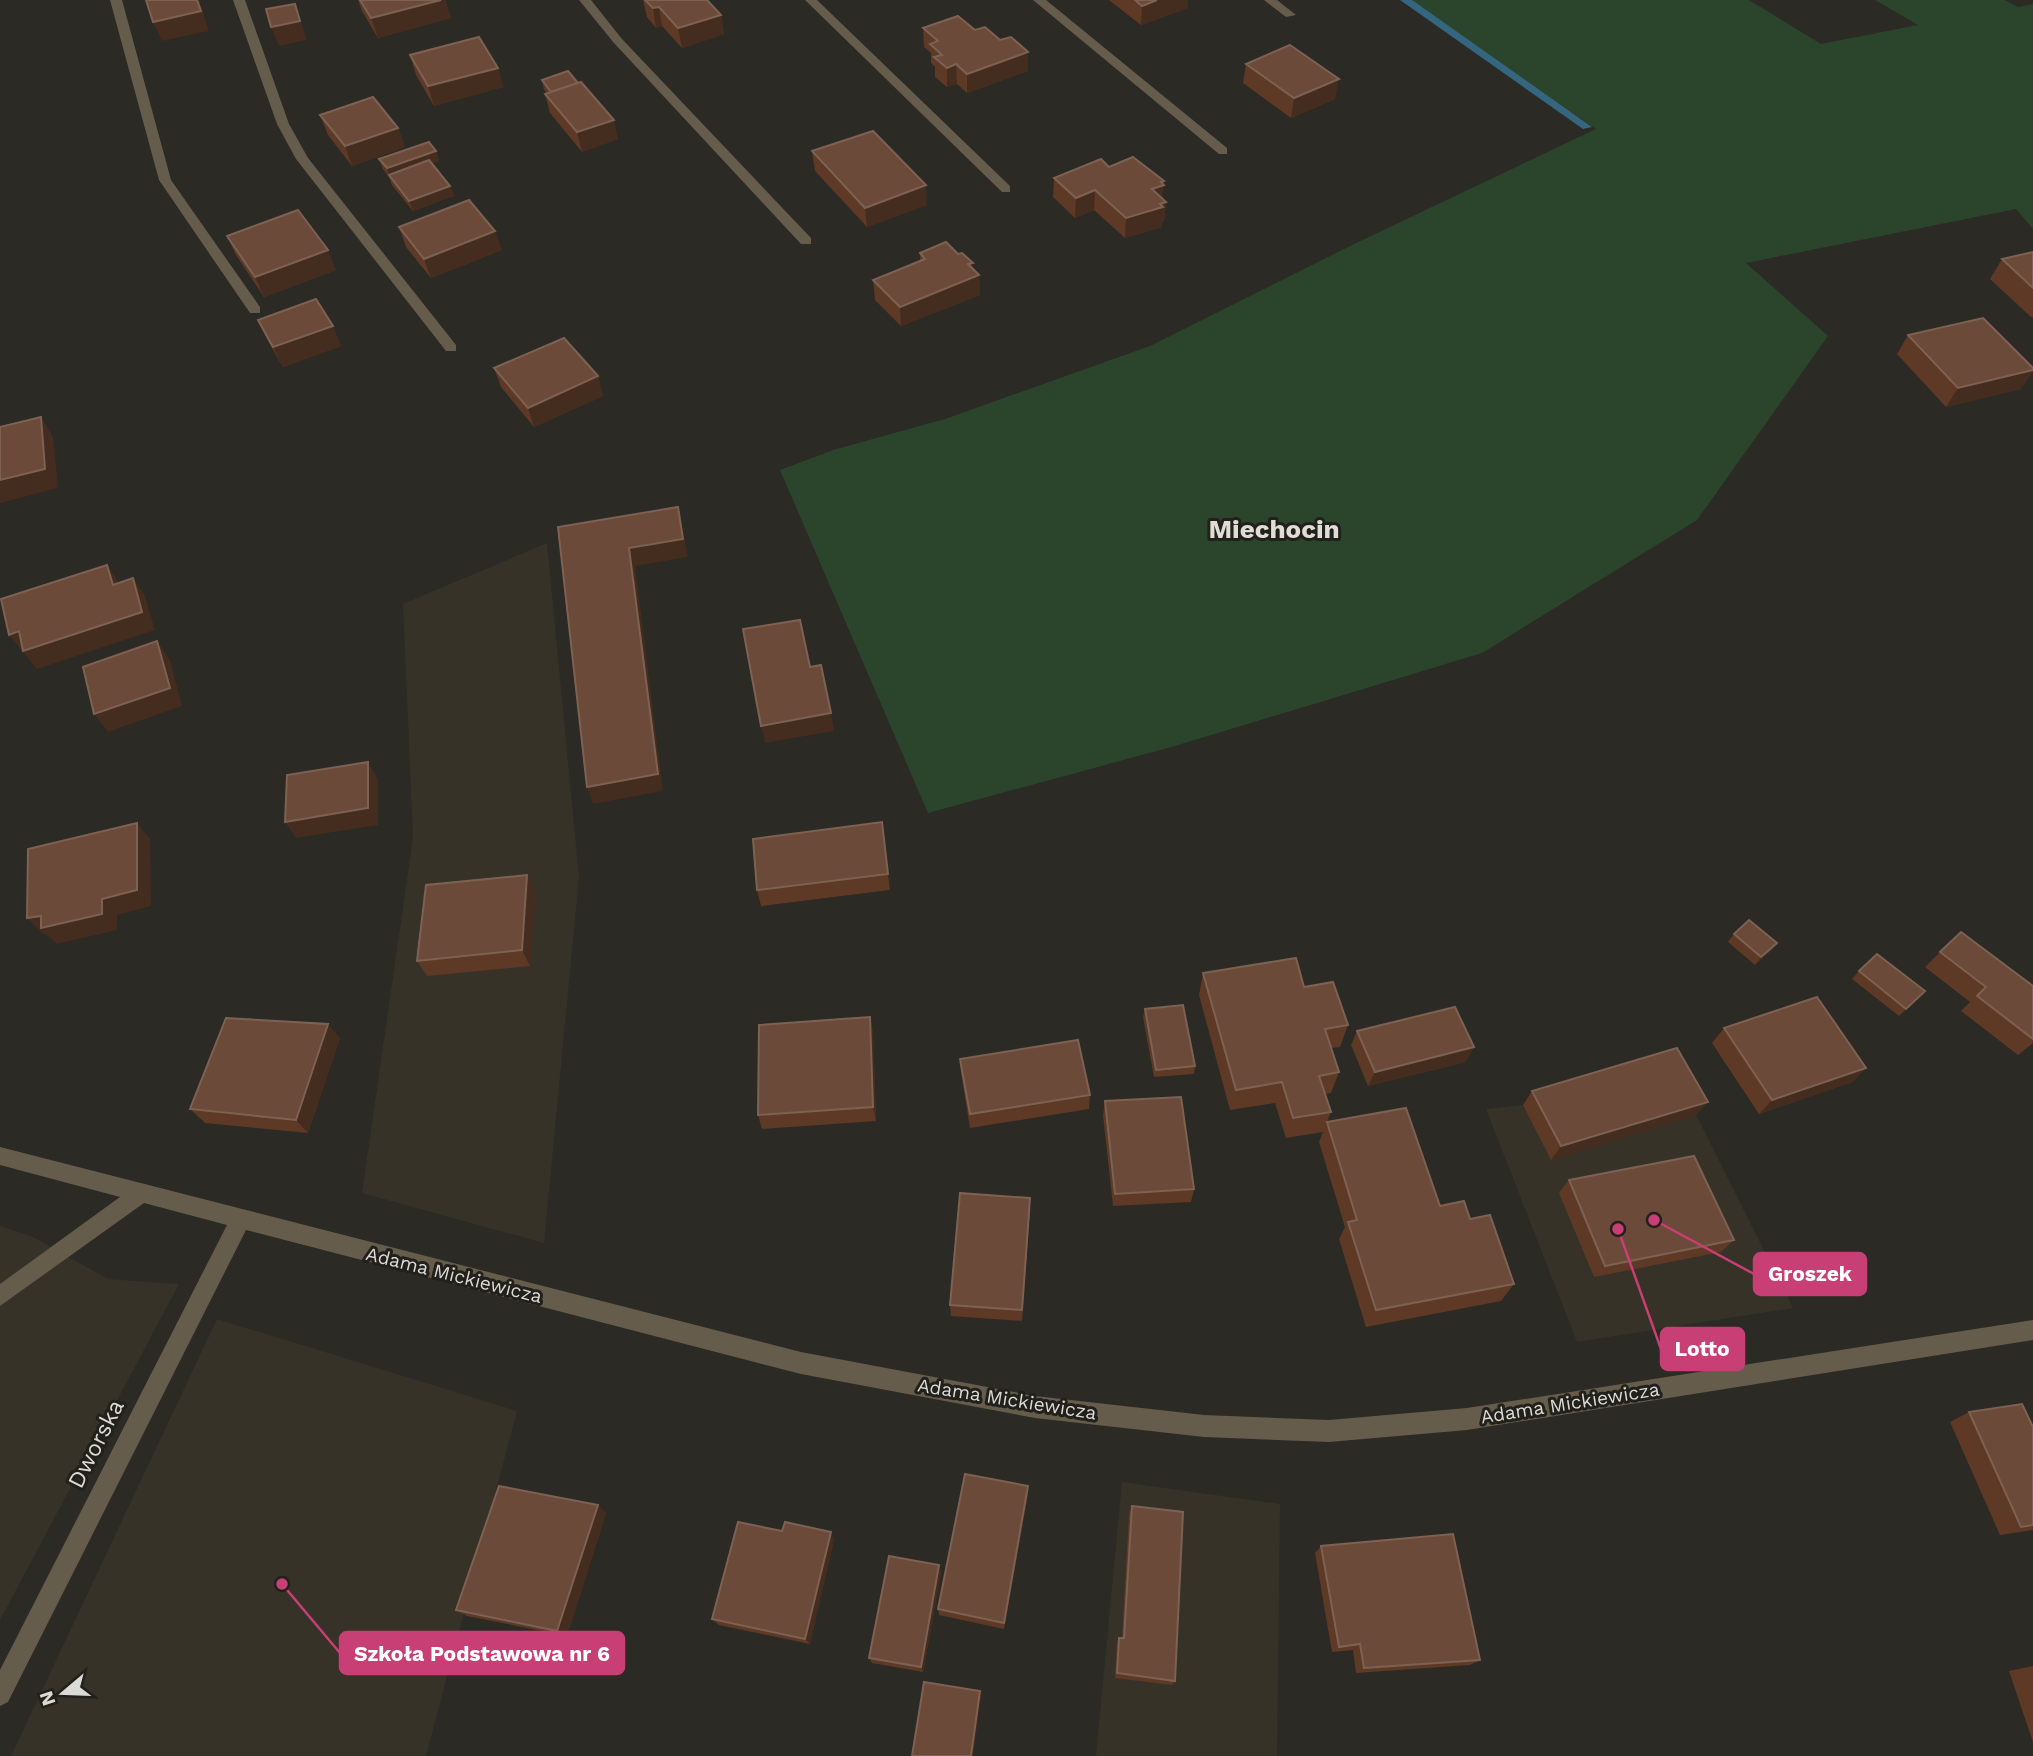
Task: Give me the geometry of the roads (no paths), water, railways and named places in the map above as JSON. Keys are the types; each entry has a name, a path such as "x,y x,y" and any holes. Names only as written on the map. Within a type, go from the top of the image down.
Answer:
{"street":[{"path":"116,0 165,180 255,310"},
{"path":"239,0 283,124 302,159 451,348"},
{"path":"585,0 618,41 806,241"},
{"path":"811,0 1006,189"},
{"path":"1039,0 1223,151"},
{"path":"1270,0 1290,15"},
{"name":"Adama Mickiewicza","path":"0,1156 801,1363 1035,1407 1204,1426 1329,1431 1467,1419 2033,1330"},
{"path":"0,1296 140,1194"},
{"name":"Dworska","path":"0,1694 240,1220"}],"waterway":[{"path":"1405,0 1587,127"}],"place":[{"name":"Groszek","path":"1654,1220"},
{"name":"Lotto","path":"1618,1229"},
{"name":"Szkoła Podstawowa nr 6","path":"282,1584"}],"district":[{"name":"Miechocin","path":"1274,529"}]}
